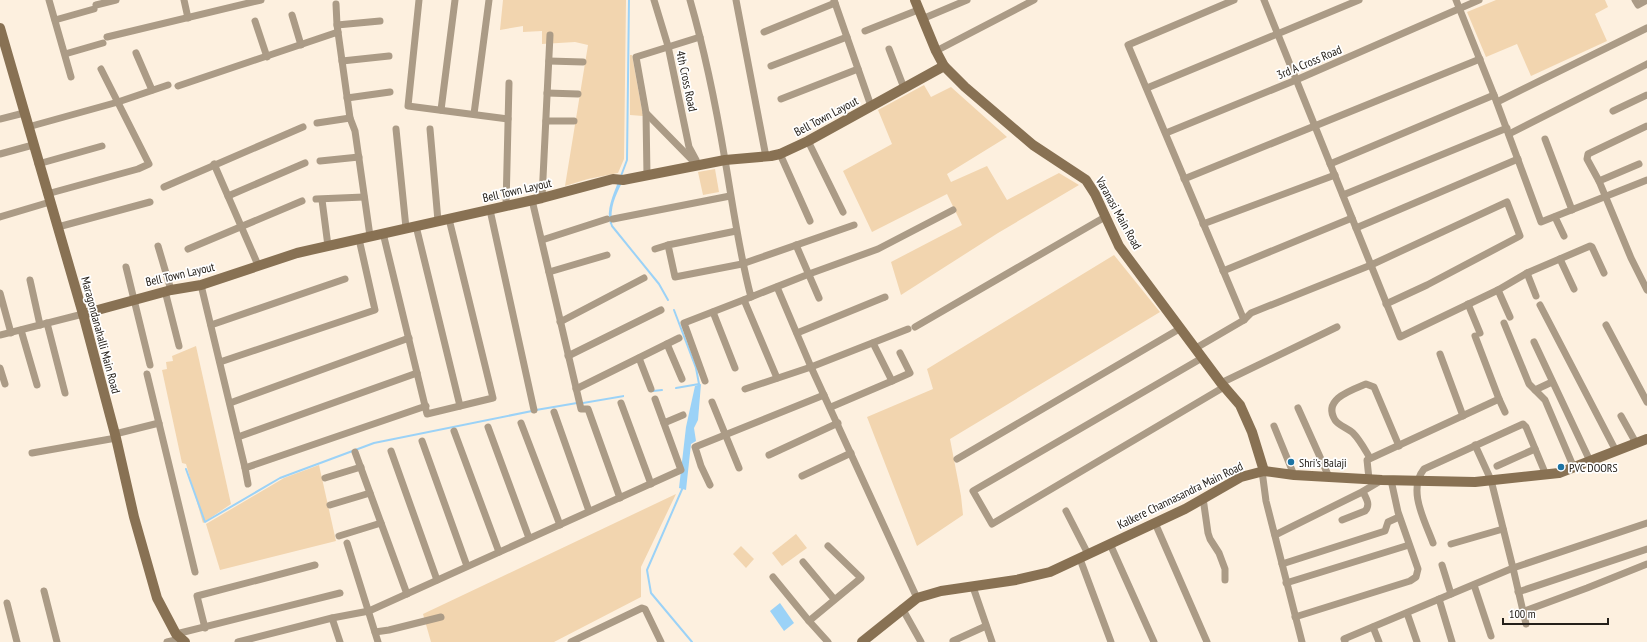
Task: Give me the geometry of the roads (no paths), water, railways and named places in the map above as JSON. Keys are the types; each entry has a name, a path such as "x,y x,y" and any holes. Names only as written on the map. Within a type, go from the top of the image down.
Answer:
{"street":[{"path":"49,0 71,77"},
{"path":"55,20 116,0"},
{"path":"184,0 188,18"},
{"path":"64,54 105,40 261,0"},
{"path":"419,0 408,106 508,119"},
{"path":"441,110 454,0"},
{"path":"474,114 489,0"},
{"name":"4th Cross Road","path":"654,0 668,46 689,147 698,166"},
{"path":"690,0 700,37 725,160 748,299 776,378"},
{"path":"736,0 766,157"},
{"name":"Varanasi Main Road","path":"915,0 920,15 944,66 965,87 1027,140 1086,180 1095,194 1119,246 1222,385 1240,405 1252,432 1263,471"},
{"path":"865,31 967,0"},
{"path":"936,51 1034,0"},
{"path":"1234,0 1128,45 1244,320"},
{"path":"1264,0 1400,337 1498,290 1527,274 1590,246 1592,247 1604,274"},
{"path":"1147,88 1359,0"},
{"path":"1456,0 1542,222 1647,180"},
{"name":"3rd A Cross Road","path":"1166,133 1296,80 1479,0"},
{"path":"1635,0 1638,5 1647,0"},
{"path":"764,32 835,1 871,106"},
{"path":"336,4 347,98 350,118 355,131 370,236"},
{"path":"292,15 301,45"},
{"path":"255,21 267,57"},
{"path":"178,86 301,45 338,28 380,21"},
{"name":"Maragondanahalli Main Road","path":"0,28 2,46 24,113 83,314 115,436 134,517 157,598 181,638"},
{"path":"1330,164 1495,98 1647,28"},
{"path":"542,198 550,35"},
{"path":"770,66 847,36"},
{"path":"647,176 646,113 636,57 700,37"},
{"path":"889,49 904,88"},
{"path":"136,53 152,90"},
{"path":"342,61 389,56"},
{"path":"1184,179 1314,125 1480,59"},
{"path":"549,61 583,62"},
{"path":"1343,195 1508,131 1647,64"},
{"name":"Bell Town Layout","path":"83,314 168,290 201,285 297,253 383,233 618,180 647,176 725,160 766,157 780,154 808,141 944,66"},
{"path":"0,217 49,198 149,164 101,69"},
{"path":"781,99 858,69"},
{"path":"506,206 509,83"},
{"path":"28,128 118,102 168,85"},
{"path":"347,98 390,92"},
{"path":"547,93 578,94"},
{"path":"1613,111 1647,95"},
{"path":"0,119 24,113"},
{"path":"646,113 698,166"},
{"path":"317,123 350,118"},
{"path":"546,121 574,121"},
{"path":"1647,126 1588,154 1587,159 1599,181 1631,258 1647,290"},
{"path":"164,186 303,127"},
{"path":"430,129 438,221"},
{"path":"396,130 411,227 460,406"},
{"path":"1545,139 1572,210"},
{"path":"808,141 843,212"},
{"path":"0,154 33,145"},
{"path":"38,164 102,146"},
{"path":"780,154 810,221"},
{"path":"320,161 359,157"},
{"path":"1356,228 1518,159"},
{"path":"228,196 305,163"},
{"path":"214,164 258,265"},
{"path":"1599,181 1639,164"},
{"path":"1203,224 1335,175"},
{"path":"542,240 610,219 730,196"},
{"path":"328,246 319,199 364,197"},
{"path":"532,200 550,272 576,389 581,405 588,409 620,498"},
{"path":"188,249 302,201"},
{"path":"58,227 150,202"},
{"path":"1196,348 1244,320 1252,313 1371,265 1507,202 1520,236 1427,286 1386,304"},
{"path":"490,210 534,410"},
{"path":"705,382 684,323 809,274 878,249 953,210"},
{"path":"745,389 811,367 912,328 1105,217"},
{"path":"1556,217 1564,236"},
{"path":"1223,271 1352,218"},
{"path":"383,233 427,414 493,398 449,219"},
{"path":"668,245 675,277 742,264 854,225"},
{"path":"655,249 736,231"},
{"path":"220,362 375,310 359,239"},
{"path":"796,245 819,298"},
{"path":"158,246 179,346"},
{"path":"550,272 607,255"},
{"path":"1560,259 1574,289"},
{"path":"126,267 150,365"},
{"path":"1527,274 1536,296"},
{"path":"560,322 644,278"},
{"path":"212,325 345,279"},
{"path":"30,280 65,393"},
{"path":"201,285 212,325 248,484"},
{"path":"777,287 811,367 831,407 917,598"},
{"path":"1498,290 1510,317"},
{"path":"0,293 11,333"},
{"path":"797,333 886,297"},
{"path":"1468,304 1505,412"},
{"path":"1540,305 1616,451"},
{"path":"568,356 661,310"},
{"path":"713,312 736,368"},
{"path":"0,336 83,314"},
{"path":"1504,323 1527,381 1545,400 1574,468"},
{"path":"1606,325 1647,402"},
{"path":"1202,358 973,492 992,524 1222,385 1337,326"},
{"path":"957,459 1181,328"},
{"path":"21,330 37,385"},
{"path":"230,403 409,338"},
{"path":"576,389 679,338"},
{"path":"873,342 892,382"},
{"path":"1534,342 1590,461"},
{"path":"667,344 682,379"},
{"path":"831,407 910,373 900,353"},
{"path":"1440,354 1463,416"},
{"path":"638,358 651,389"},
{"path":"0,368 5,384"},
{"path":"238,437 417,373"},
{"path":"147,374 195,572"},
{"path":"1535,390 1552,382"},
{"path":"1370,458 1352,432 1335,420 1333,414 1335,401 1339,396 1366,384 1374,387 1399,446"},
{"path":"710,485 701,466 695,447 824,395"},
{"path":"238,642 332,618 369,611 681,470 655,399"},
{"path":"1368,479 1366,462 1370,458 1500,399"},
{"path":"712,402 739,468"},
{"path":"621,403 651,484"},
{"path":"245,468 426,406"},
{"path":"1298,408 1329,476"},
{"path":"554,412 589,512"},
{"path":"664,423 683,415"},
{"path":"1621,416 1636,443"},
{"path":"32,453 115,436 159,423"},
{"path":"521,423 560,525"},
{"path":"769,455 838,423"},
{"path":"1433,543 1416,495 1417,480 1424,469 1523,424 1526,427 1546,475"},
{"path":"1274,426 1294,475"},
{"path":"488,427 529,538"},
{"path":"454,431 499,552"},
{"name":"Kalkere Channasandra Main Road","path":"862,642 902,608 917,598 941,592 1016,580 1050,572 1155,523 1241,476 1263,471 1294,475 1386,480 1475,482 1559,473 1647,439"},
{"path":"422,441 468,566"},
{"path":"1476,445 1490,480 1526,624"},
{"path":"1497,466 1535,449"},
{"path":"391,451 437,580"},
{"path":"355,452 407,594"},
{"path":"802,476 851,453"},
{"path":"325,478 361,467"},
{"path":"1263,471 1266,501 1302,642"},
{"path":"1274,535 1386,480 1418,569 1418,573 1414,579 1295,617"},
{"path":"1342,520 1366,511 1368,505 1363,492"},
{"path":"330,505 370,493"},
{"path":"1203,498 1208,533 1219,553 1225,569 1225,580"},
{"path":"1066,511 1084,557 1111,642"},
{"path":"1282,564 1385,531 1388,522 1400,517"},
{"path":"339,536 381,523"},
{"path":"1155,523 1207,642"},
{"path":"1345,642 1344,639 1513,568 1647,523"},
{"path":"1452,544 1502,529"},
{"path":"347,543 378,642"},
{"path":"1110,544 1154,642"},
{"path":"1286,583 1409,545"},
{"path":"808,621 860,578 828,546"},
{"path":"1518,592 1647,549"},
{"path":"803,562 834,599"},
{"path":"1522,612 1588,588 1647,564"},
{"path":"1442,565 1451,594"},
{"path":"205,628 197,596 315,566"},
{"path":"773,577 808,621 828,642"},
{"path":"1474,585 1490,636"},
{"path":"973,587 992,642"},
{"path":"44,591 57,642"},
{"path":"167,642 205,628 340,593"},
{"path":"1439,599 1452,642"},
{"path":"7,603 17,642"},
{"path":"571,642 642,608 645,609 661,642"},
{"path":"902,608 921,642"},
{"path":"1407,613 1417,642"},
{"path":"375,632 441,617"},
{"path":"332,618 340,642"},
{"path":"953,641 986,626"},
{"path":"1373,627 1379,642"}],"water":[{"path":"618,182 622,183 614,202 612,223 610,224 609,208"},
{"path":"701,384 698,420 694,428 696,441 691,444 686,490 679,488 686,427 695,386"},
{"path":"624,395 624,397 583,404 583,402"},
{"path":"780,603 794,623 784,631 770,611"}],"waterway":[{"path":"621,176 627,160 629,0"},
{"path":"611,223 659,284 668,300"},
{"path":"674,310 696,368 699,384"},
{"path":"676,388 699,384"},
{"path":"653,391 662,390"},
{"path":"536,410 577,403"},
{"path":"186,469 205,522 280,478 374,443 532,411"},
{"path":"683,487 647,570 651,593 692,642"}],"place":[{"name":"Shri's Balaji","path":"1291,462"},
{"name":"PVC DOORS","path":"1561,467"}]}
